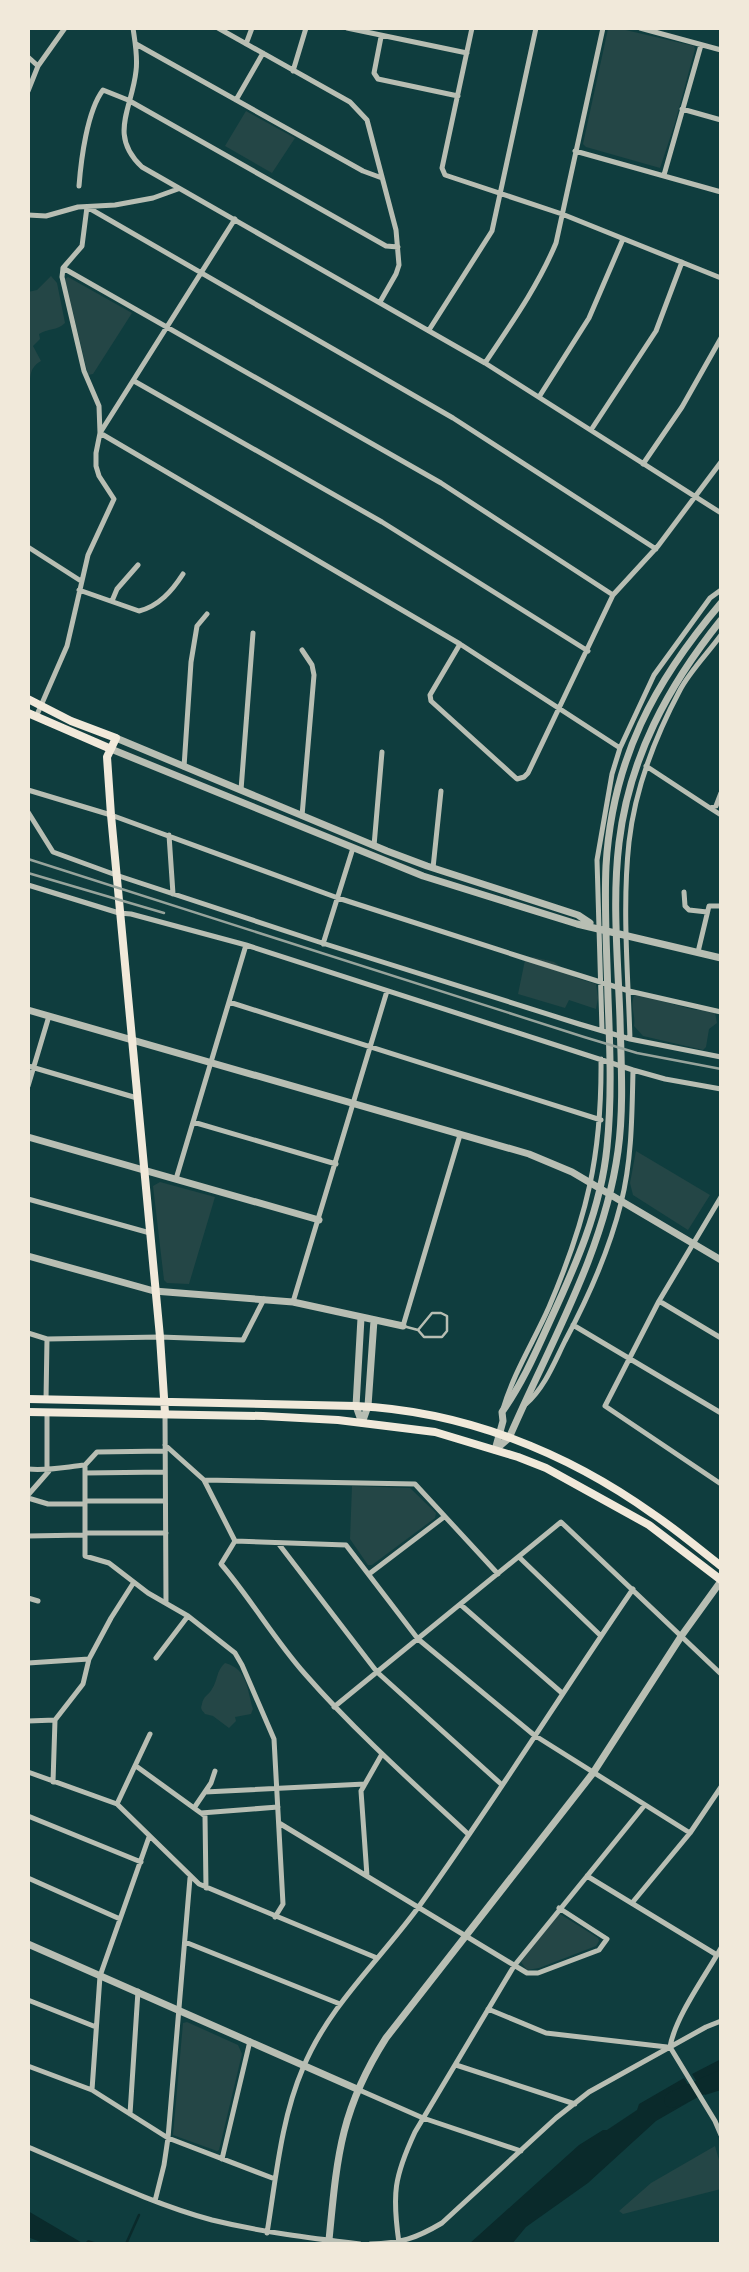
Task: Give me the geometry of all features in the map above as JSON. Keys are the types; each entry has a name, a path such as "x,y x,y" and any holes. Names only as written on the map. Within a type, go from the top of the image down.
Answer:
{"main road":[{"path":"28,699 116,738 107,757 111,815 165,1413"},
{"path":"32,715 111,749"},
{"path":"28,1399 368,1406 440,1416 509,1438 569,1463 654,1514 721,1566"},
{"path":"28,1412 165,1413 362,1423 435,1432 546,1468 625,1509 721,1580"}],"street":[{"path":"28,92 38,66 65,28"},
{"path":"133,28 136,72 124,119 124,135 132,158 142,167 485,363 721,513"},
{"path":"218,28 351,102 367,120 375,142 398,247 396,274 380,302"},
{"path":"246,44 252,28"},
{"path":"293,71 306,28"},
{"path":"347,28 467,53"},
{"path":"472,28 443,173 562,215 721,278"},
{"path":"429,330 492,231 536,28"},
{"path":"485,363 547,265 556,243 603,28"},
{"path":"640,28 721,50"},
{"path":"381,37 374,74 378,79 458,96"},
{"path":"136,44 363,171 382,178"},
{"path":"664,175 701,45"},
{"path":"236,100 262,53"},
{"path":"28,57 38,66"},
{"path":"79,186 88,130 98,97 103,90 128,100 386,246 398,247"},
{"path":"682,109 721,120"},
{"path":"575,151 721,192"},
{"path":"28,215 46,216 87,207 115,205 153,198 178,188"},
{"path":"32,715 42,707 67,646 89,555 114,499 99,476 96,466 100,433 99,406 84,371 62,277 63,268 80,250 87,207"},
{"path":"87,207 199,274 453,418 656,549"},
{"path":"100,433 235,219"},
{"path":"540,397 590,318 623,239"},
{"path":"592,430 656,331 682,262"},
{"path":"63,268 461,495 613,595"},
{"path":"643,464 682,407 721,338"},
{"path":"134,381 382,522 588,651"},
{"path":"100,433 460,645 620,748"},
{"path":"460,645 430,695 431,701 517,779 528,773 613,595 656,549 696,499 721,462"},
{"path":"28,547 81,582"},
{"path":"112,601 117,589 138,565"},
{"path":"79,590 139,611 171,593 183,574"},
{"path":"602,1031 596,926 597,860 612,774 620,748 654,675 710,598 721,590"},
{"path":"502,1412 519,1389 580,1254 602,1184 610,1115 606,866 615,798 624,765 649,705 678,656 721,603"},
{"path":"184,767 191,662 197,626 207,614"},
{"path":"495,1450 509,1438 589,1258 608,1199 618,1150 621,1074 616,897 619,845 626,800 635,769 659,711 688,662 721,620"},
{"path":"241,790 253,633"},
{"path":"631,1039 626,934 629,841 646,766 681,688 721,635"},
{"path":"302,650 314,675 302,816"},
{"path":"116,738 433,869 578,915 596,926"},
{"path":"111,749 353,848 464,890 578,924 596,926 721,958"},
{"path":"374,845 382,752"},
{"path":"646,766 721,815"},
{"path":"28,790 169,835 338,898 629,991 721,1012"},
{"path":"433,869 441,791"},
{"path":"710,808 716,806 721,793"},
{"path":"28,812 53,852 116,875 323,944 602,1031 721,1057"},
{"path":"169,835 173,894"},
{"path":"323,944 353,848"},
{"path":"28,885 119,913 246,945 633,1070 721,1089"},
{"path":"684,892 685,906 689,910 707,912"},
{"path":"698,952 709,905 721,906"},
{"path":"176,1179 246,945"},
{"path":"293,1302 387,991"},
{"path":"229,1002 601,1120"},
{"path":"28,1010 529,1154 572,1172 721,1260"},
{"path":"28,1086 31,1067 48,1016"},
{"path":"495,1450 510,1384 547,1310 575,1244 591,1184 601,1120 601,1059"},
{"path":"31,1067 137,1098"},
{"path":"522,1407 539,1393 607,1248 621,1202 632,1124 633,1070"},
{"path":"193,1122 336,1164"},
{"path":"28,1256 154,1291 293,1302 404,1326 460,1135"},
{"path":"28,1136 319,1220"},
{"path":"721,1197 659,1301 605,1406 721,1484"},
{"path":"28,1199 150,1233"},
{"path":"28,1334 47,1339 160,1336 243,1340 264,1299"},
{"path":"659,1301 721,1338"},
{"path":"361,1318 356,1406 362,1423"},
{"path":"362,1423 368,1406 374,1320"},
{"path":"573,1325 721,1413"},
{"path":"46,1400 47,1339"},
{"path":"47,1412 48,1471"},
{"path":"165,1413 166,1602"},
{"path":"235,1541 204,1480 165,1448 97,1452 85,1465 85,1556 109,1563 188,1616 235,1653 273,1733 283,1904 275,1917"},
{"path":"85,1465 57,1467 48,1471 28,1496 48,1504 165,1501"},
{"path":"28,1469 48,1471"},
{"path":"85,1473 165,1472"},
{"path":"204,1480 415,1485 498,1574"},
{"path":"369,1574 444,1517"},
{"path":"334,1707 561,1522 721,1674"},
{"path":"28,1536 166,1533"},
{"path":"235,1541 346,1545 418,1639 534,1735 690,1833"},
{"path":"235,1541 221,1564 243,1590 270,1631 334,1707 468,1834"},
{"path":"278,1543 377,1672 501,1784"},
{"path":"520,1558 601,1636"},
{"path":"329,2241 337,2162 349,2108 366,2069 386,2038 593,1773 682,1635 721,1580"},
{"path":"53,1782 55,1720 83,1684 89,1659 134,1582"},
{"path":"267,2232 290,2101 304,2065 324,2028 340,2004 419,1907 633,1589"},
{"path":"28,1598 38,1601"},
{"path":"461,1605 562,1693"},
{"path":"156,1658 188,1616"},
{"path":"28,1663 89,1659"},
{"path":"28,1721 55,1720"},
{"path":"117,1804 150,1734"},
{"path":"367,1876 361,1791 382,1754"},
{"path":"136,1766 205,1816 206,1888"},
{"path":"28,1772 117,1804 190,1878 206,1888 377,1958"},
{"path":"194,1808 215,1772"},
{"path":"205,1792 365,1784"},
{"path":"632,1903 690,1833 721,1787"},
{"path":"399,2243 395,2185 404,2157 423,2118 514,1966 644,1805"},
{"path":"201,1813 278,1807"},
{"path":"28,1816 141,1862"},
{"path":"279,1823 527,1973 538,1973 599,1950 607,1939 559,1908"},
{"path":"92,2090 100,1976 149,1837"},
{"path":"587,1876 717,1955"},
{"path":"28,1878 120,1919"},
{"path":"155,2201 168,2138 190,1878"},
{"path":"185,1942 340,2004"},
{"path":"28,1944 423,2118 521,2151"},
{"path":"721,1948 682,2016 672,2036 670,2047 721,2135"},
{"path":"130,2115 138,1992"},
{"path":"28,2000 96,2027"},
{"path":"488,2009 546,2033 670,2047"},
{"path":"370,2244 399,2243 420,2236 442,2223 589,2092 721,2021"},
{"path":"222,2159 250,2041"},
{"path":"456,2064 575,2104"},
{"path":"28,2066 92,2090 168,2138 275,2179"},
{"path":"28,2147 155,2201 210,2219 267,2232 360,2244"}],"lane":[{"path":"404,1326 418,1330 424,1336 442,1337 447,1331 447,1315 432,1313 418,1330"}],"shaded area":[{"path":"617,28 694,46 695,49 660,168 583,144 608,29"},
{"path":"246,111 295,138 272,173 225,146"},
{"path":"51,276 57,283 65,323 39,334 40,339 33,346 41,361 32,371 28,392 28,292 37,290"},
{"path":"68,277 132,313 93,374 88,375 65,279"},
{"path":"533,957 554,962 576,978 596,984 596,1009 569,1000 565,1008 518,994 525,960"},
{"path":"635,994 715,1013 717,1023 709,1029 706,1047 703,1050 643,1036 634,1026"},
{"path":"636,1151 710,1195 688,1230 633,1195 630,1183"},
{"path":"160,1182 215,1197 189,1284 167,1283 164,1280 153,1186"},
{"path":"352,1486 410,1488 436,1513 435,1518 372,1565 368,1565 350,1539"},
{"path":"225,1663 233,1666 242,1675 253,1709 251,1714 235,1717 236,1721 229,1728 213,1716 205,1714 201,1708"},
{"path":"560,1914 599,1941 596,1946 527,1970 521,1962"},
{"path":"187,2022 238,2045 242,2054 217,2151 173,2135 183,2023"},
{"path":"721,2059 721,2090 705,2095 692,2074"},
{"path":"684,2078 696,2098 656,2121 588,2183 526,2227 512,2244 469,2244 579,2145 607,2130 637,2110 639,2104"},
{"path":"715,2146 721,2167 721,2189 623,2214 619,2211 651,2183"},
{"path":"28,2211 84,2244 45,2244 28,2237"},
{"path":"88,2240 101,2244 84,2244"}],"waterway":[{"path":"672,2100 721,2078"},
{"path":"126,2244 139,2215"}],"railway":[{"path":"28,859 584,1037 637,1053 721,1069"},
{"path":"28,873 164,913"}]}
